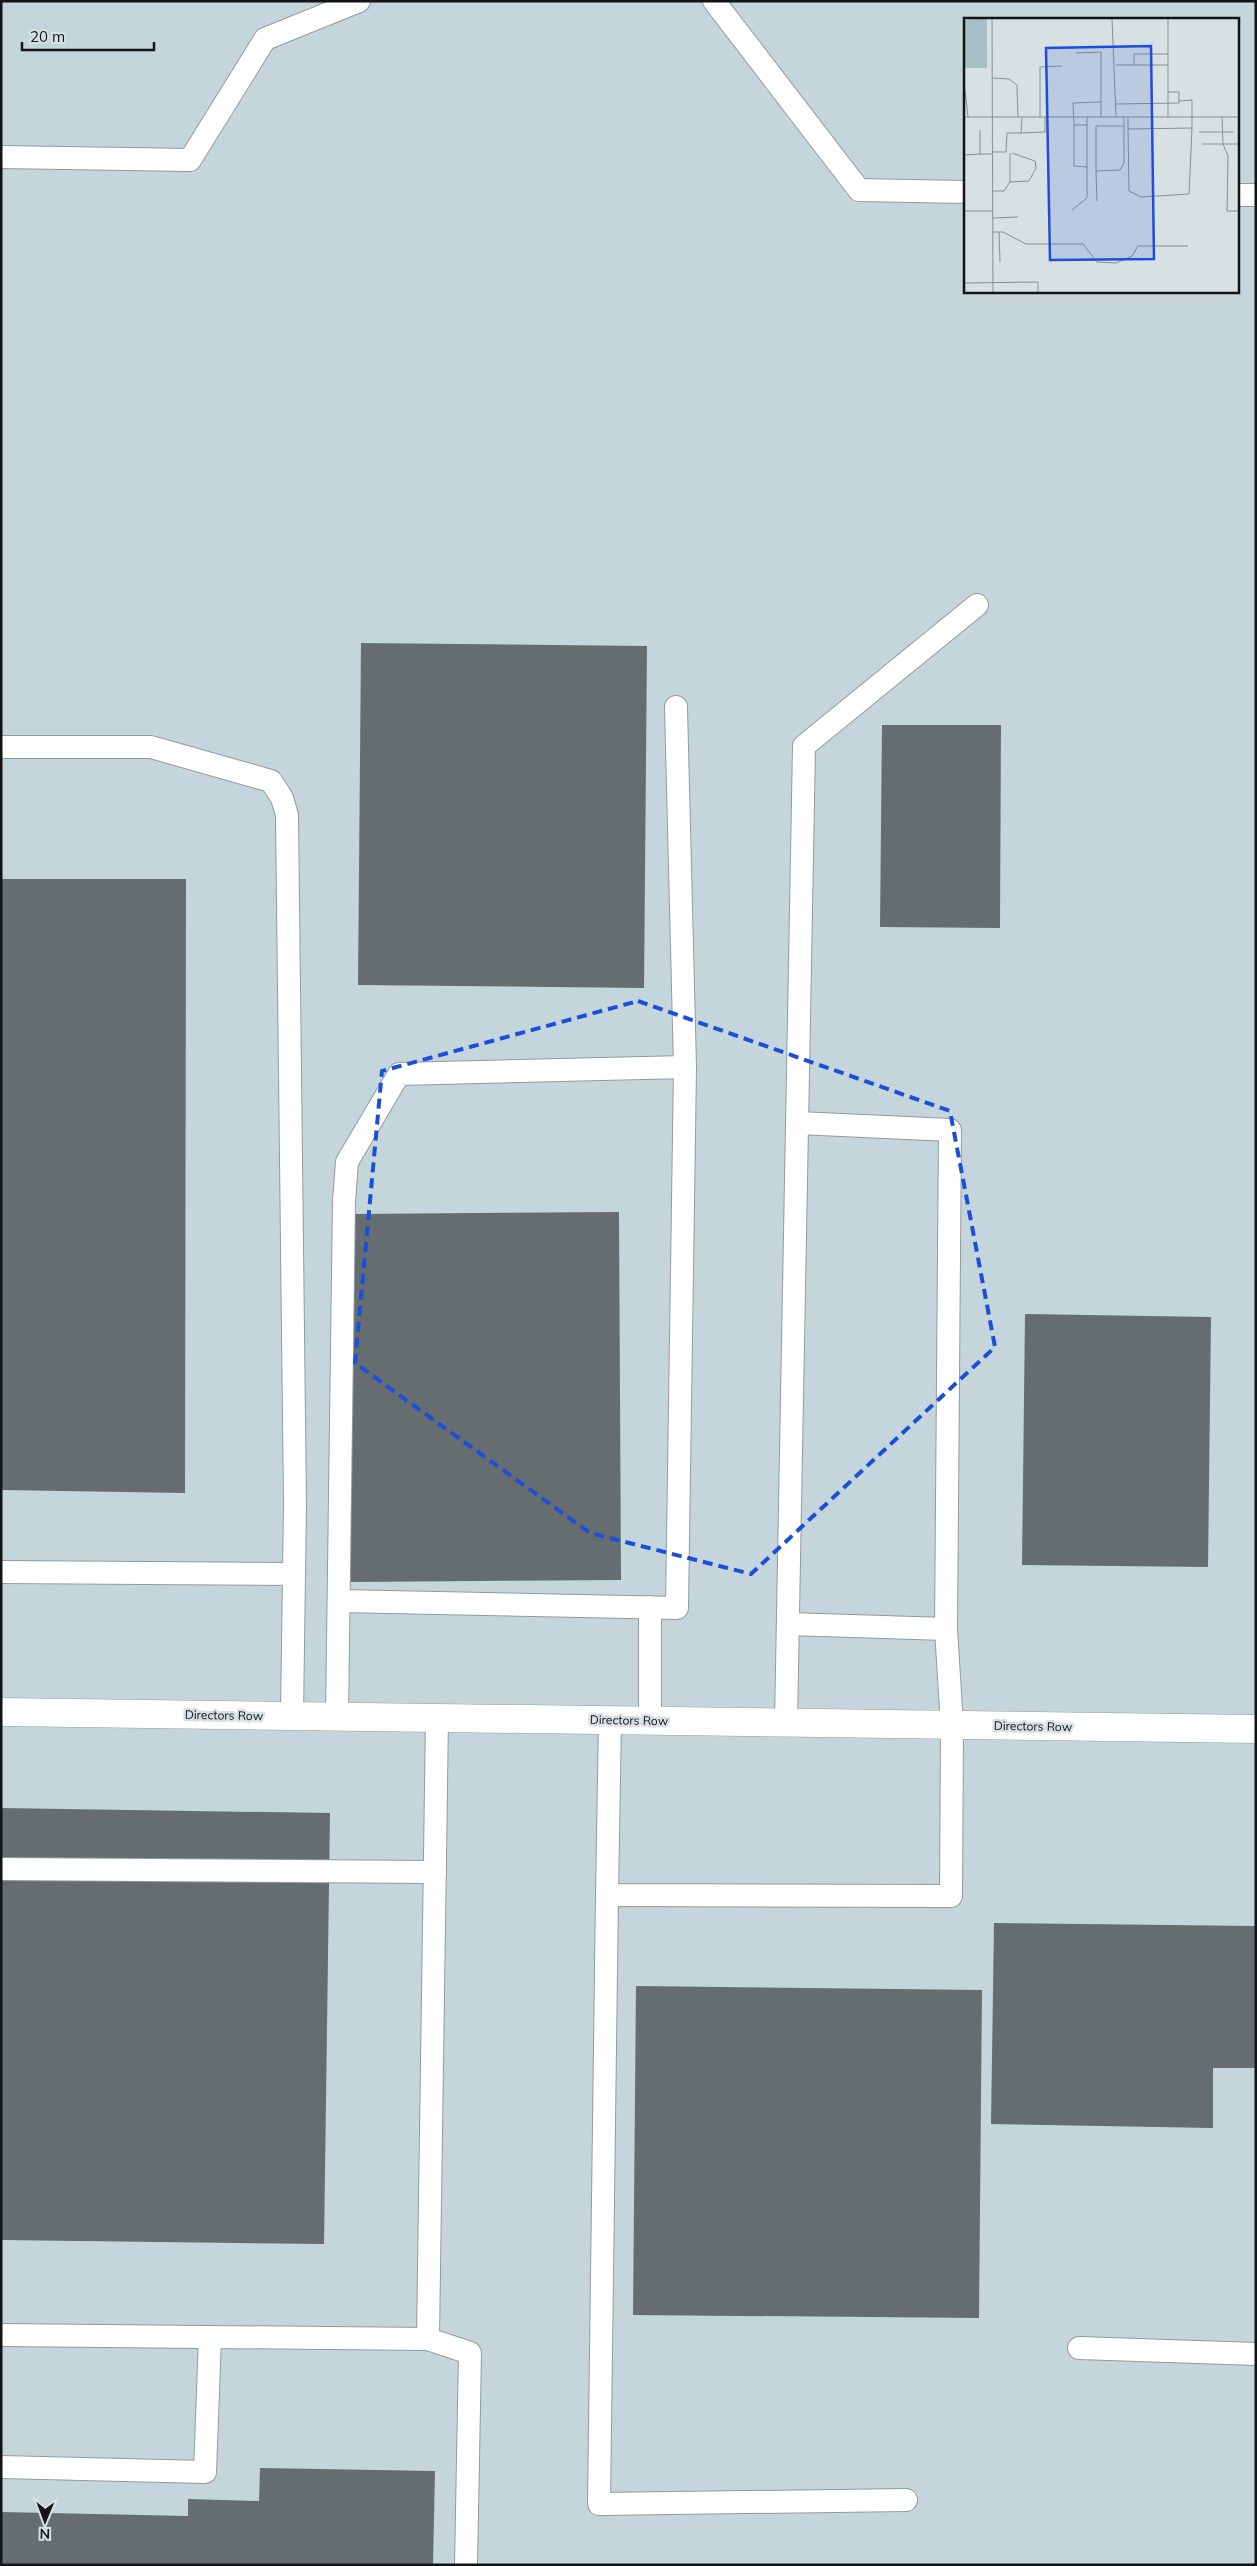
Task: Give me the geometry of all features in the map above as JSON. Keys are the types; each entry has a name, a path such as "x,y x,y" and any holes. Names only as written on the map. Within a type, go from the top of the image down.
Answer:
{"street":[{"name":"Directors Row","path":"1,1712 1256,1729"}],"lane":[{"path":"1,157 190,160 265,39 359,1"},
{"path":"714,1 859,190 964,192"},
{"path":"1240,195 1256,195"},
{"path":"786,1723 804,746 977,605"},
{"path":"338,1601 677,1608 685,1067 676,706"},
{"path":"1,747 150,748 271,781 282,798 287,815 295,1504 292,1716"},
{"path":"337,1717 344,1201 347,1162 399,1074 685,1067"},
{"path":"607,1895 951,1896 952,1725 946,1629 950,1130 798,1123"},
{"path":"1,1572 294,1574"},
{"path":"650,1607 650,1721"},
{"path":"788,1624 946,1629"},
{"path":"428,2339 437,1718"},
{"path":"610,1720 599,2504 906,2500"},
{"path":"1,1869 435,1872"},
{"path":"1,2336 428,2339 470,2353 466,2565"},
{"path":"1,2467 204,2472 210,2337"},
{"path":"1078,2348 1256,2354"}],"highlighted area":[{"path":"638,1001 950,1111 995,1347 751,1574 590,1533 355,1363 382,1071"}],"shaded area":[{"path":"1,1 1256,1 1256,2565 1,2565"}],"building":[{"path":"361,643 647,646 644,988 358,985"},
{"path":"882,725 1001,725 1000,928 880,927"},
{"path":"1,879 186,879 185,1493 1,1490"},
{"path":"619,1212 621,1580 351,1582 349,1214"},
{"path":"1025,1314 1211,1317 1208,1567 1022,1565"},
{"path":"1,1808 330,1813 324,2244 1,2240"},
{"path":"994,1923 1256,1926 1256,2068 1213,2068 1213,2128 991,2124"},
{"path":"636,1986 982,1990 979,2318 633,2315"},
{"path":"260,2468 435,2471 433,2565 1,2565 1,2512 188,2516 188,2499 259,2501"}]}
